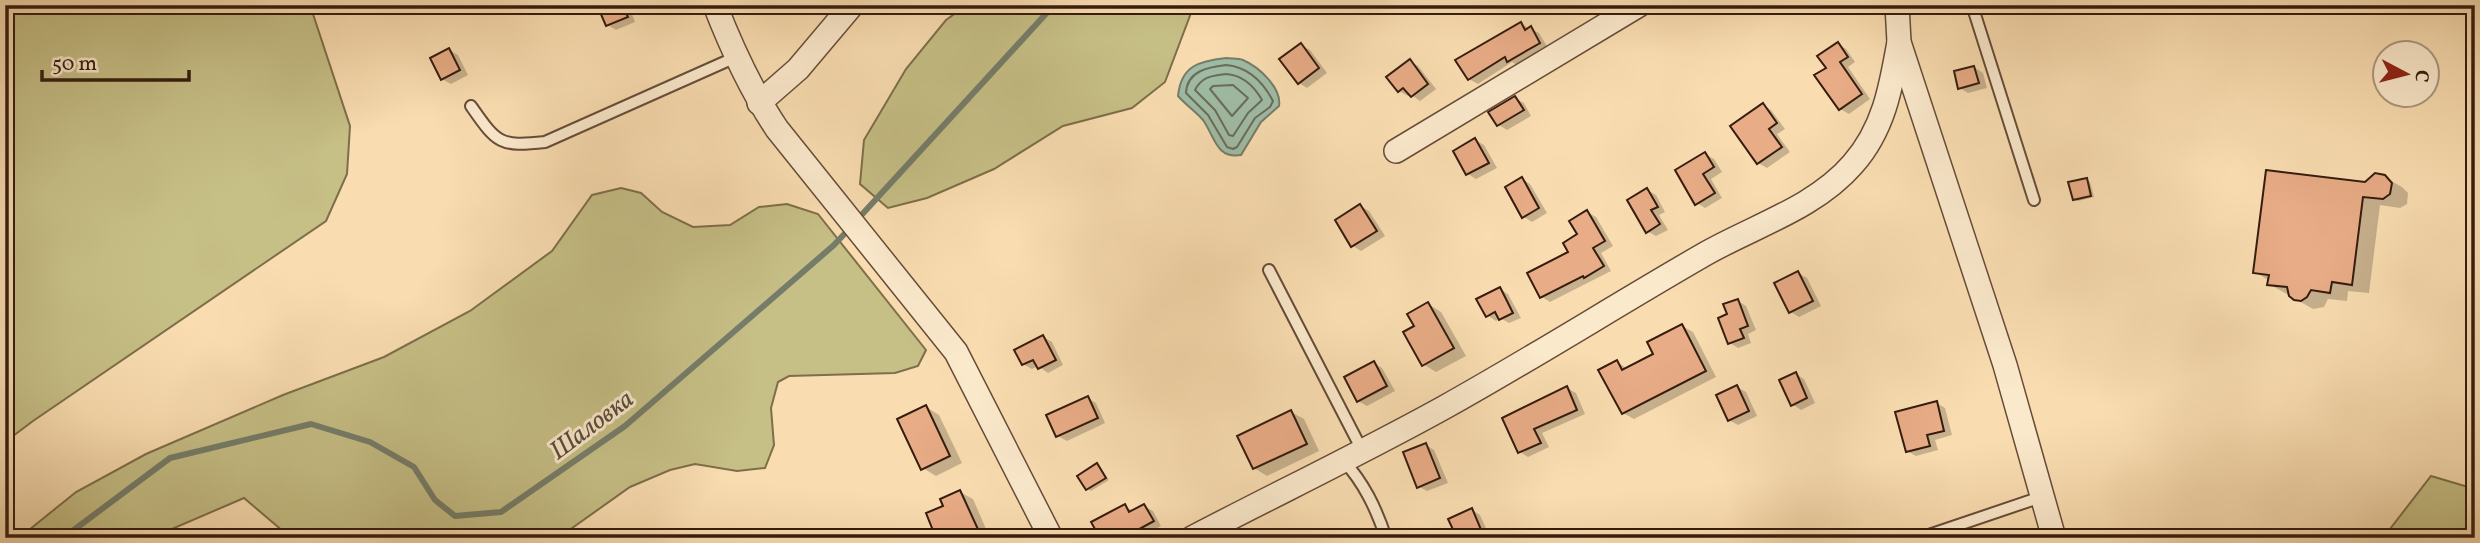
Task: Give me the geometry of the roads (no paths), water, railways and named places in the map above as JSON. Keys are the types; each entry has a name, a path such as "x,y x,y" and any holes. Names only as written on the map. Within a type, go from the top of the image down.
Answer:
{"street":[{"path":"715,5 736,57 759,103 777,130 956,352 1051,538"},
{"path":"759,103 798,69 852,5"},
{"path":"1396,151 1639,5"},
{"path":"1192,538 1445,407 1707,253 1814,197 1836,181 1854,163 1879,126 1888,100 1899,43 1897,5"},
{"path":"1899,43 2005,365 2054,538"}],"lane":[{"path":"1972,5 2034,200"},
{"path":"471,106 491,135 503,142 522,145 545,142 736,57"},
{"path":"1269,270 1353,455 1359,478 1386,538"},
{"path":"1920,538 2043,496"}],"water":[{"path":"1226,58 1243,60 1256,68 1273,85 1279,99 1279,106 1261,122 1241,155 1226,154 1221,150 1203,120 1178,96 1183,77 1193,67"}],"waterway":[{"name":"Шаловка","path":"856,221 1054,5"},
{"name":"Шаловка","path":"63,538 170,458 311,424 370,442 414,467 435,500 455,516 501,512 625,426 834,245 849,229"}]}
